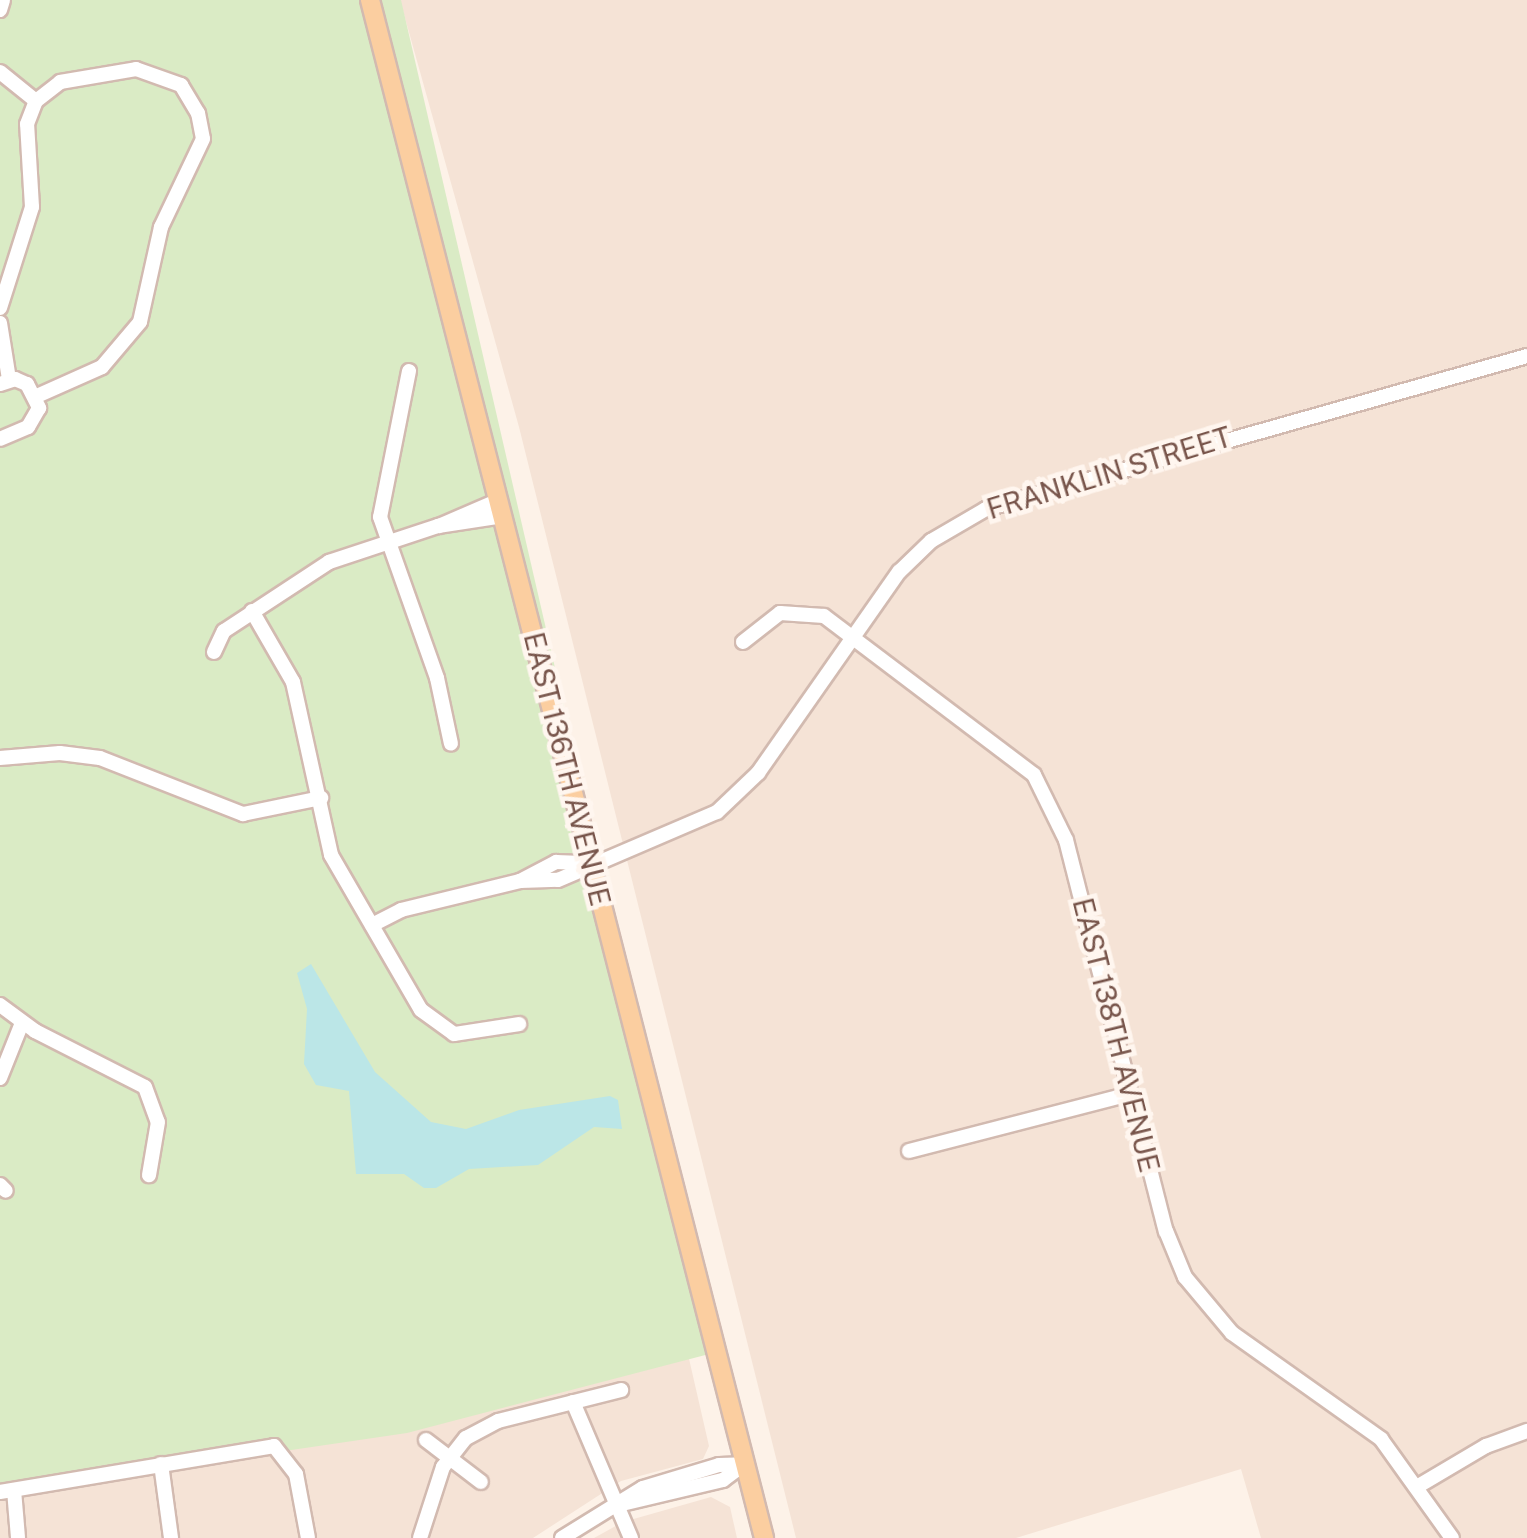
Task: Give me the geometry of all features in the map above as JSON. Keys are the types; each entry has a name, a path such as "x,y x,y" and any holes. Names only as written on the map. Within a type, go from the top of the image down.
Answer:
{"main road":[{"name":"EAST 136TH AVENUE","path":"370,0 764,1538"}],"street":[{"path":"0,10 3,0"},
{"path":"0,308 32,207 26,124 36,101 60,82 151,70 187,91 203,139 161,227 145,308 130,338 94,373 37,396"},
{"path":"0,72 36,101"},
{"path":"0,323 5,382 28,384 37,396 32,423 0,438"},
{"name":"FRANKLIN STREET","path":"372,926 401,910 520,881 556,862 592,863 693,828 730,802 758,772 913,556 948,529 1002,502 1527,356"},
{"path":"409,370 381,493 386,540 436,678 451,744"},
{"path":"214,652 224,631 329,562 386,540 501,508"},
{"name":"EAST 138TH AVENUE","path":"744,642 772,616 798,609 824,616 1012,753 1046,792 1066,840 1166,1231 1204,1305 1232,1334 1352,1415 1420,1485 1452,1538"},
{"path":"252,611 293,682 331,855 436,1027 460,1035 519,1024"},
{"path":"0,758 60,752 100,758 243,814 321,798"},
{"path":"0,1006 22,1023 145,1087 158,1122 149,1175"},
{"path":"0,1078 22,1023"},
{"path":"909,1151 1130,1094"},
{"path":"420,1538 448,1457 482,1428 621,1390"},
{"path":"573,1402 631,1538"},
{"path":"1420,1485 1486,1446 1527,1432"},
{"path":"426,1440 482,1482"},
{"path":"18,1538 7,1491 255,1447 281,1450 296,1474 308,1538"},
{"path":"161,1464 171,1538"},
{"path":"562,1538 676,1476 744,1464"}],"shaded area":[{"path":"400,0 1527,0 1527,1538 1261,1538 1241,1469 1016,1538 796,1538 519,427"},
{"path":"676,1302 709,1446 703,1459 621,1481 533,1538 0,1538 0,1428"},
{"path":"711,1497 730,1507 737,1538 594,1538 623,1522"}],"green space":[{"path":"0,0 401,0 713,1353 407,1433 0,1493"}],"water":[{"path":"311,964 375,1072 431,1122 466,1129 519,1110 610,1096 618,1100 622,1129 594,1127 538,1165 469,1169 436,1188 424,1188 404,1174 356,1174 349,1091 316,1085 304,1064 307,1009 297,973"}]}
